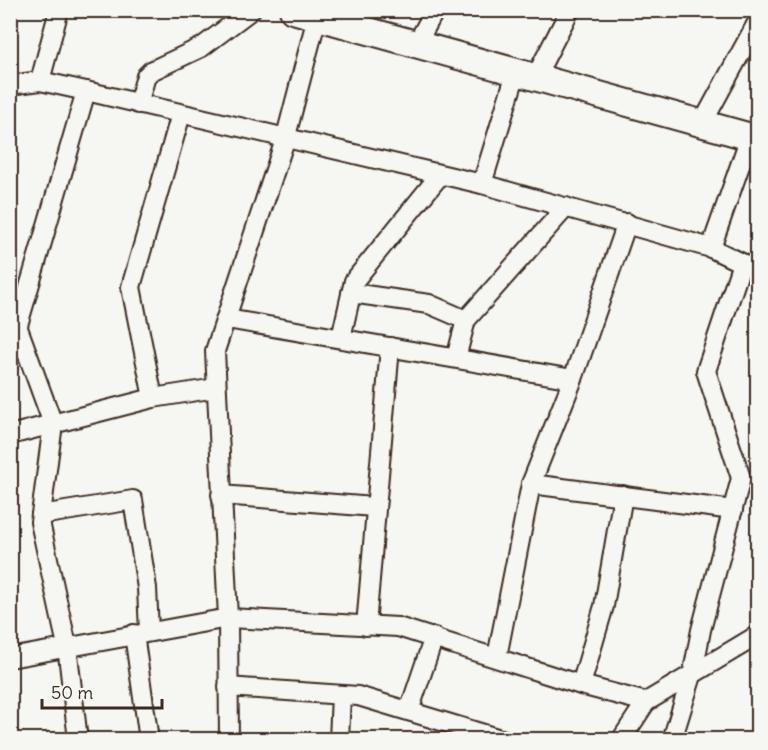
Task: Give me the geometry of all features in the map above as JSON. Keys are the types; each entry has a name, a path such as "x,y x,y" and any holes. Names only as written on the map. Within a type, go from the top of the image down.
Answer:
{"street":[{"path":"40,81 59,10"},
{"path":"138,104 146,76 151,71 202,47 251,10"},
{"path":"416,45 435,10"},
{"path":"482,184 526,75 570,10"},
{"path":"229,740 228,618 215,351 285,140 307,13 754,138 711,248"},
{"path":"702,124 758,21"},
{"path":"10,85 40,81 285,140 482,184 711,248 742,263 706,371 741,478 701,630 693,672 672,740"},
{"path":"18,325 86,91"},
{"path":"153,398 131,287 181,114"},
{"path":"340,338 354,281 440,175"},
{"path":"456,358 466,320 566,207"},
{"path":"497,657 531,484 573,380 627,223"},
{"path":"351,292 429,303 466,320"},
{"path":"11,307 53,424 41,515 67,646 78,740"},
{"path":"227,319 573,380"},
{"path":"366,626 390,346"},
{"path":"10,435 153,398 216,388"},
{"path":"531,484 733,510"},
{"path":"221,495 375,507"},
{"path":"581,685 604,606 623,495"},
{"path":"41,515 133,500 147,588 141,633 149,740"},
{"path":"10,658 228,618 398,627 581,685 646,702"},
{"path":"621,740 646,702 758,635"},
{"path":"409,711 434,638"},
{"path":"228,687 358,696 504,740"},
{"path":"339,740 341,694"}],"building":[{"path":"753,486 758,487 758,515 753,514 757,498 750,496"}]}
